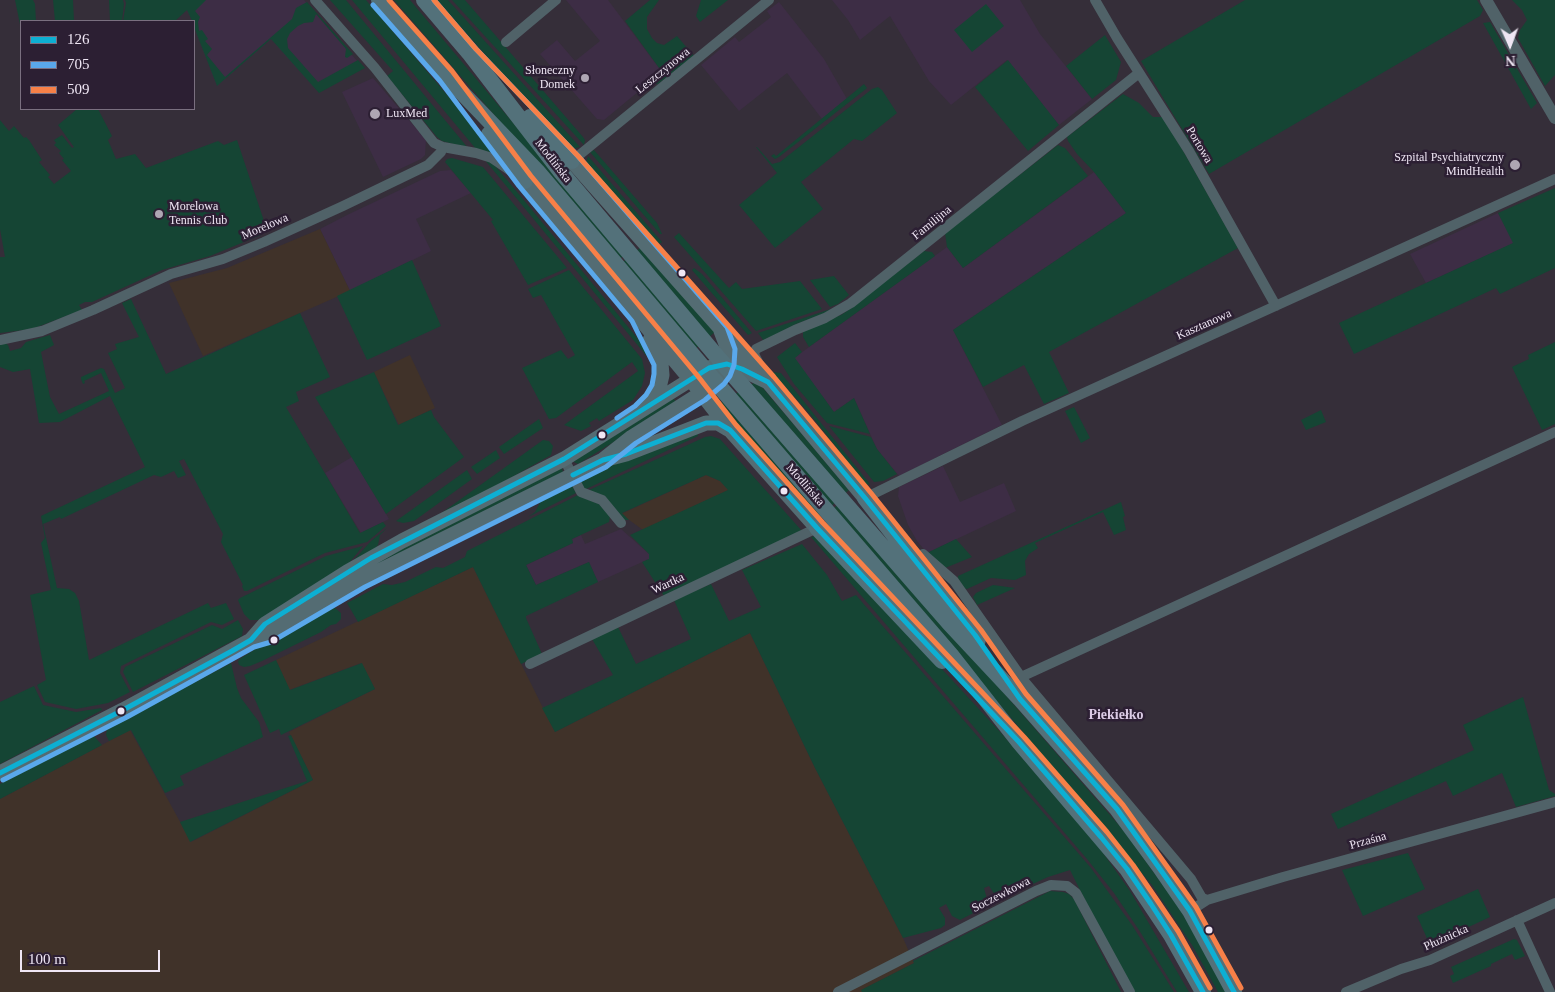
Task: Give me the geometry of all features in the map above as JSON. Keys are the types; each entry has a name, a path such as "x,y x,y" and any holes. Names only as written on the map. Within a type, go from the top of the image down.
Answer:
{"main road":[{"name":"Modlińska","path":"379,0 446,76 538,172 700,365 828,510 951,655 1019,742 1127,869 1171,935 1203,992"},
{"name":"Modlińska","path":"424,0 470,54 561,172 714,353 950,623 1117,809 1190,911 1234,992"},
{"path":"470,54 572,161"},
{"path":"446,76 525,181"},
{"name":"Modlińska","path":"572,161 768,382"},
{"name":"Modlińska","path":"525,181 691,380 700,394 730,430 818,528"},
{"path":"638,317 661,363 662,375 659,388 652,400 640,412"},
{"path":"603,460 632,437 700,394 722,376 727,364 728,349 721,330"},
{"path":"251,640 265,624 371,558 564,459 709,368 727,364 768,382 865,498 975,635 1020,699"},
{"path":"0,773 124,710 251,640 268,635 361,580 603,460 626,454 706,423 718,424 730,430"},
{"path":"818,528 1019,742"}],"street":[{"path":"315,0 375,68 434,142 443,147 492,158 525,181"},
{"path":"506,42 556,0"},
{"name":"Leszczynowa","path":"572,161 770,0"},
{"name":"Portowa","path":"1095,0 1189,151 1276,306"},
{"path":"1486,0 1555,118"},
{"name":"Familijna","path":"768,382 754,354 756,349 825,318 851,303 1139,73"},
{"name":"Morelowa","path":"0,340 42,330 93,310 171,274 223,258 264,242 428,165 443,147"},
{"name":"Kasztanowa","path":"865,498 1015,424 1555,179"},
{"path":"1021,677 1555,432"},
{"path":"564,459 581,492 602,500 621,523"},
{"name":"Wartka","path":"530,664 818,528"},
{"path":"923,554 954,581 1021,677 1191,879 1202,898 1207,900"},
{"name":"Przaśna","path":"1190,911 1207,900 1283,877 1555,802"},
{"name":"Soczewkowa","path":"838,992 1051,885 1067,886 1076,893 1130,992"},
{"name":"Płużnicka","path":"1346,992 1400,969 1430,960 1555,903"},
{"path":"1517,920 1550,992"}],"shaded area":[{"path":"199,0 304,0 358,62 313,86 271,39 217,86 195,30 195,20 192,20 187,10"},
{"path":"566,0 608,0 662,72 604,120 597,119 540,54 557,40 575,61 600,41"},
{"path":"832,0 1020,0 1040,34 1092,99 1059,125 1007,60 951,105 929,81 890,16 860,40 848,20"},
{"path":"779,2 824,59 847,99 822,119 787,73 739,111 701,65 735,37 739,42 771,17 767,11"},
{"path":"373,78 426,140 425,155 421,159 383,177 342,92"},
{"path":"451,170 471,193 416,219 431,251 350,291 320,229 440,171"},
{"path":"1094,172 1126,213 953,330 1002,425 899,476 877,449 854,398 834,412 794,358 947,247 963,268"},
{"path":"1498,213 1514,243 1426,283 1410,254"},
{"path":"320,229 350,291 203,356 169,283 227,268"},
{"path":"410,355 435,408 399,425 374,372"},
{"path":"352,457 389,519 361,533 325,473"},
{"path":"943,466 960,502 1004,483 1016,511 927,553 917,541 908,525 898,496 899,487"},
{"path":"706,475 720,481 729,490 643,530 621,514"},
{"path":"621,529 649,554 649,559 598,582 589,562 536,585 526,565 573,543 572,539 581,535 585,544"},
{"path":"473,567 555,732 750,633 815,768 903,938 914,963 862,990 862,992 0,992 0,799 130,730 191,842 313,780 289,732 375,689 361,663 289,690 276,660"}],"green space":[{"path":"15,0 33,0 36,20 20,20 20,24"},
{"path":"53,0 73,0 74,20 55,20"},
{"path":"109,0 123,0 122,20 110,20"},
{"path":"125,0 206,0 195,11 200,17 198,22 199,31 202,30 208,39 205,41 212,49 207,55 225,77 292,19 296,8 307,2 353,54 347,58 345,57 346,49 316,14 313,22 304,23 290,33 287,39 288,48 318,82 358,60 365,68 319,93 271,39 217,86 195,30 195,20 192,20 187,10 176,20 123,20"},
{"path":"330,0 346,0 468,148 442,141 437,137 387,76 393,71"},
{"path":"352,0 366,0 472,124 492,151 490,153 476,149"},
{"path":"394,0 410,0 624,255 620,259"},
{"path":"437,0 448,0 580,147 573,149 567,147"},
{"path":"452,0 465,0 583,137 585,140 584,145"},
{"path":"650,0 659,0 647,17 647,29 652,38 657,43 664,45 677,36 694,56 658,84 654,84 652,81 662,72 625,21"},
{"path":"701,0 728,0 700,22 696,16"},
{"path":"1245,0 1477,0 1483,10 1480,16 1209,174 1141,61"},
{"path":"1512,0 1555,0 1555,75 1545,86 1518,38 1520,30 1527,20 1522,10"},
{"path":"986,4 1004,26 972,52 954,30"},
{"path":"1490,22 1537,103 1531,109 1483,23"},
{"path":"1105,35 1121,62 1116,80 1092,99 1066,66"},
{"path":"1008,60 1059,125 1028,151 975,87"},
{"path":"864,84 866,89 779,157 775,159 771,156 774,154 776,156"},
{"path":"878,87 897,113 862,141 854,139 801,182 823,209 775,248 739,205 777,173 756,147 772,164 780,162 872,89"},
{"path":"1123,94 1139,103 1153,117 1164,117 1238,248 1049,352 1069,393 1044,404 1024,365 983,387 953,330 1126,213 1094,172 1077,154 1067,137"},
{"path":"76,110 99,110 112,136 108,140 116,159 135,154 146,168 218,141 224,145 237,140 265,224 261,235 210,256 162,270 92,302 85,302 79,305 82,310 32,329 0,333 0,257 5,257 0,229 0,120 9,131 14,126 24,138 26,137 29,140 42,160 39,162 50,175 48,177 54,184 71,171 62,160 64,159 59,153 61,151 54,145 56,143 54,140 62,135 72,148 74,147 58,125"},
{"path":"1058,145 1065,148 1088,176 963,268 947,247 945,233"},
{"path":"594,150 657,223 662,234 660,234 590,152"},
{"path":"588,156 661,243 658,243 619,204 585,166"},
{"path":"452,158 483,167 567,268 528,285 491,221 493,220 445,162 447,159"},
{"path":"484,159 492,162 523,199 638,339 649,354 654,365"},
{"path":"1555,188 1555,268 1500,294 1496,288 1354,354 1339,323 1513,243 1498,213"},
{"path":"542,189 612,271 641,247 715,332 682,360"},
{"path":"679,233 729,288 736,282 742,289 800,281 822,309 756,331 674,237"},
{"path":"924,251 932,252 935,256 809,347 803,337 803,329 841,315"},
{"path":"412,260 441,326 367,360 337,296"},
{"path":"694,268 702,274 752,333 748,335 692,270"},
{"path":"569,270 642,359 645,373 642,386 633,400 599,421 597,418 589,423 591,426 581,431 564,425 638,371 632,362 556,418 549,419 522,368 561,350 568,359 575,355 541,295 533,298 528,289"},
{"path":"834,276 849,295 838,304 830,307 810,280"},
{"path":"131,299 166,374 300,313 330,377 296,392 299,401 286,407 360,533 383,522 386,526 367,542 325,553 244,591 243,585 221,542 223,534 184,459 179,461 186,475 178,478 174,471 161,477 154,475 61,519 60,517 43,524 57,588 69,589 75,593 79,601 89,660 208,603 211,608 226,603 234,619 222,625 211,622 121,666 120,673 130,692 108,703 76,709 45,702 37,685 46,680 30,595 51,590 41,543 45,538 41,516 145,467 110,396 60,422 39,423 30,369 13,372 0,367 0,344 5,343 8,345 10,351 21,348 26,342 50,335 54,345 41,352 50,397 59,414 109,391 101,373 84,381 85,383 83,384 81,379 81,377 101,368 104,369 115,393 125,388 108,353 117,349 115,344 139,337 122,303"},
{"path":"840,306 796,324 764,341 758,333"},
{"path":"1555,342 1555,424 1542,430 1512,367 1529,359 1528,355"},
{"path":"795,343 802,352 795,358 834,412 854,398 870,434 827,423 794,384 777,357"},
{"path":"374,372 398,425 431,410 434,417 464,457 386,514 315,397"},
{"path":"772,372 781,373 870,484 866,485 810,414"},
{"path":"757,381 849,490 817,519 762,459 719,404"},
{"path":"673,398 677,403 578,464 574,462 574,461"},
{"path":"1074,407 1090,438 1081,443 1065,411"},
{"path":"1321,410 1326,422 1306,430 1301,420"},
{"path":"539,419 543,428 504,454 499,447"},
{"path":"829,426 871,437 877,449 897,474 883,481 874,482"},
{"path":"696,430 698,436 584,490 580,479"},
{"path":"711,436 720,439 802,531 664,596 642,562 649,559 649,554 630,535 728,490 720,481 706,475 622,513 629,520 622,520 587,491 705,437"},
{"path":"543,440 549,441 553,446 551,455 491,489 440,514"},
{"path":"496,450 500,458 477,474 471,467"},
{"path":"562,467 563,473 354,577 393,552"},
{"path":"467,470 472,479 414,521 403,523 396,521"},
{"path":"571,484 576,493 528,517 535,512 543,497"},
{"path":"578,495 599,504 610,516 609,522 572,539 573,543 526,565 536,585 589,562 598,582 526,616 542,654 521,664 473,567 358,622 347,603 383,584 392,585 405,582 436,567 443,568 465,557 467,551"},
{"path":"1121,502 1126,530 1114,535 1103,512 1035,543 1038,548 1029,554 1025,561 1026,575 1015,580 991,578 967,589 964,588 958,578 958,576"},
{"path":"839,504 1124,831 1179,908 1228,992 1218,992 1192,945 1152,885 834,508"},
{"path":"387,528 380,535 378,545 371,553 259,620 250,620 244,614 238,600 240,598 326,556 363,546 349,563 352,562 371,541"},
{"path":"816,536 867,588 1002,734 1101,850 1130,891 1189,992 1177,992 1114,893 811,537"},
{"path":"956,539 972,557 945,568 927,553"},
{"path":"802,544 827,575 842,601 856,595 1091,868 1132,925 1174,992 1135,992 1101,932 1070,870 1048,877 1002,898 997,898 989,886 984,888 988,903 985,907 960,920 952,916 946,904 939,908 945,918 945,925 941,928 903,938 815,768 750,633 555,732 542,708 613,675 592,639 618,627 636,664 691,639 674,600 711,584 729,621 761,607 742,570"},
{"path":"993,585 1015,588 977,605 973,597 976,593"},
{"path":"335,608 341,613 341,619 336,624 262,661 250,666 244,667 239,665 238,661 241,658 319,610"},
{"path":"238,620 243,629 242,636 133,692 123,672 125,667 212,625 222,629"},
{"path":"276,660 290,690 362,663 375,689 281,735 279,729 270,733 244,675"},
{"path":"231,663 241,698 259,722 263,737 180,776 184,785 165,793 131,730 109,741 106,735 107,729"},
{"path":"34,686 43,705 76,712 101,708 102,710 0,764 0,702"},
{"path":"1523,697 1549,790 1555,796 1516,807 1502,773 1453,796 1446,781 1338,829 1331,814 1474,750 1463,725"},
{"path":"93,735 102,745 0,799 0,784"},
{"path":"291,735 313,780 190,842 180,822 307,781 288,736"},
{"path":"1408,853 1425,889 1363,916 1342,870"},
{"path":"1478,889 1490,917 1430,945 1417,916"},
{"path":"1050,891 1069,894 1074,899 1121,992 862,992 861,990 914,963 913,961"},
{"path":"1514,939 1517,940 1525,956 1515,960 1512,954 1491,964 1491,966 1453,983 1450,976 1454,974 1451,967"}],"transit line":[{"name":"509","path":"389,0 452,71 531,176 697,375 736,425 823,523 1024,737 1107,832 1133,865 1178,931 1210,988"},
{"name":"705","path":"3,780 127,717 254,647 271,642 365,587 606,467 636,443 705,400 724,384 730,376 734,365 735,349 727,327 578,156 476,49 434,0"},
{"name":"509","path":"434,0 476,49 578,156 774,377 871,493 981,630 1026,694 1123,805 1196,907 1241,988"},
{"name":"705","path":"373,5 440,81 519,186 632,321 654,365 654,374 652,385 646,395 635,406 617,418"},
{"name":"126","path":"0,773 232,651 251,640 265,624 371,558 564,459 709,368 727,364 768,382 865,498 975,635 1020,699 1117,809 1190,911 1234,992"},
{"name":"126","path":"573,475 603,460 626,454 706,423 718,423 730,430 817,528 1019,742 1101,837 1127,869 1151,904 1203,992"}],"place":[{"name":"Słoneczny Domek","path":"585,78"},
{"name":"LuxMed","path":"375,114"},
{"name":"Szpital Psychiatryczny MindHealth","path":"1515,165"},
{"name":"Morelowa Tennis Club","path":"159,214"}],"district":[{"name":"Piekiełko","path":"1116,715"}]}
